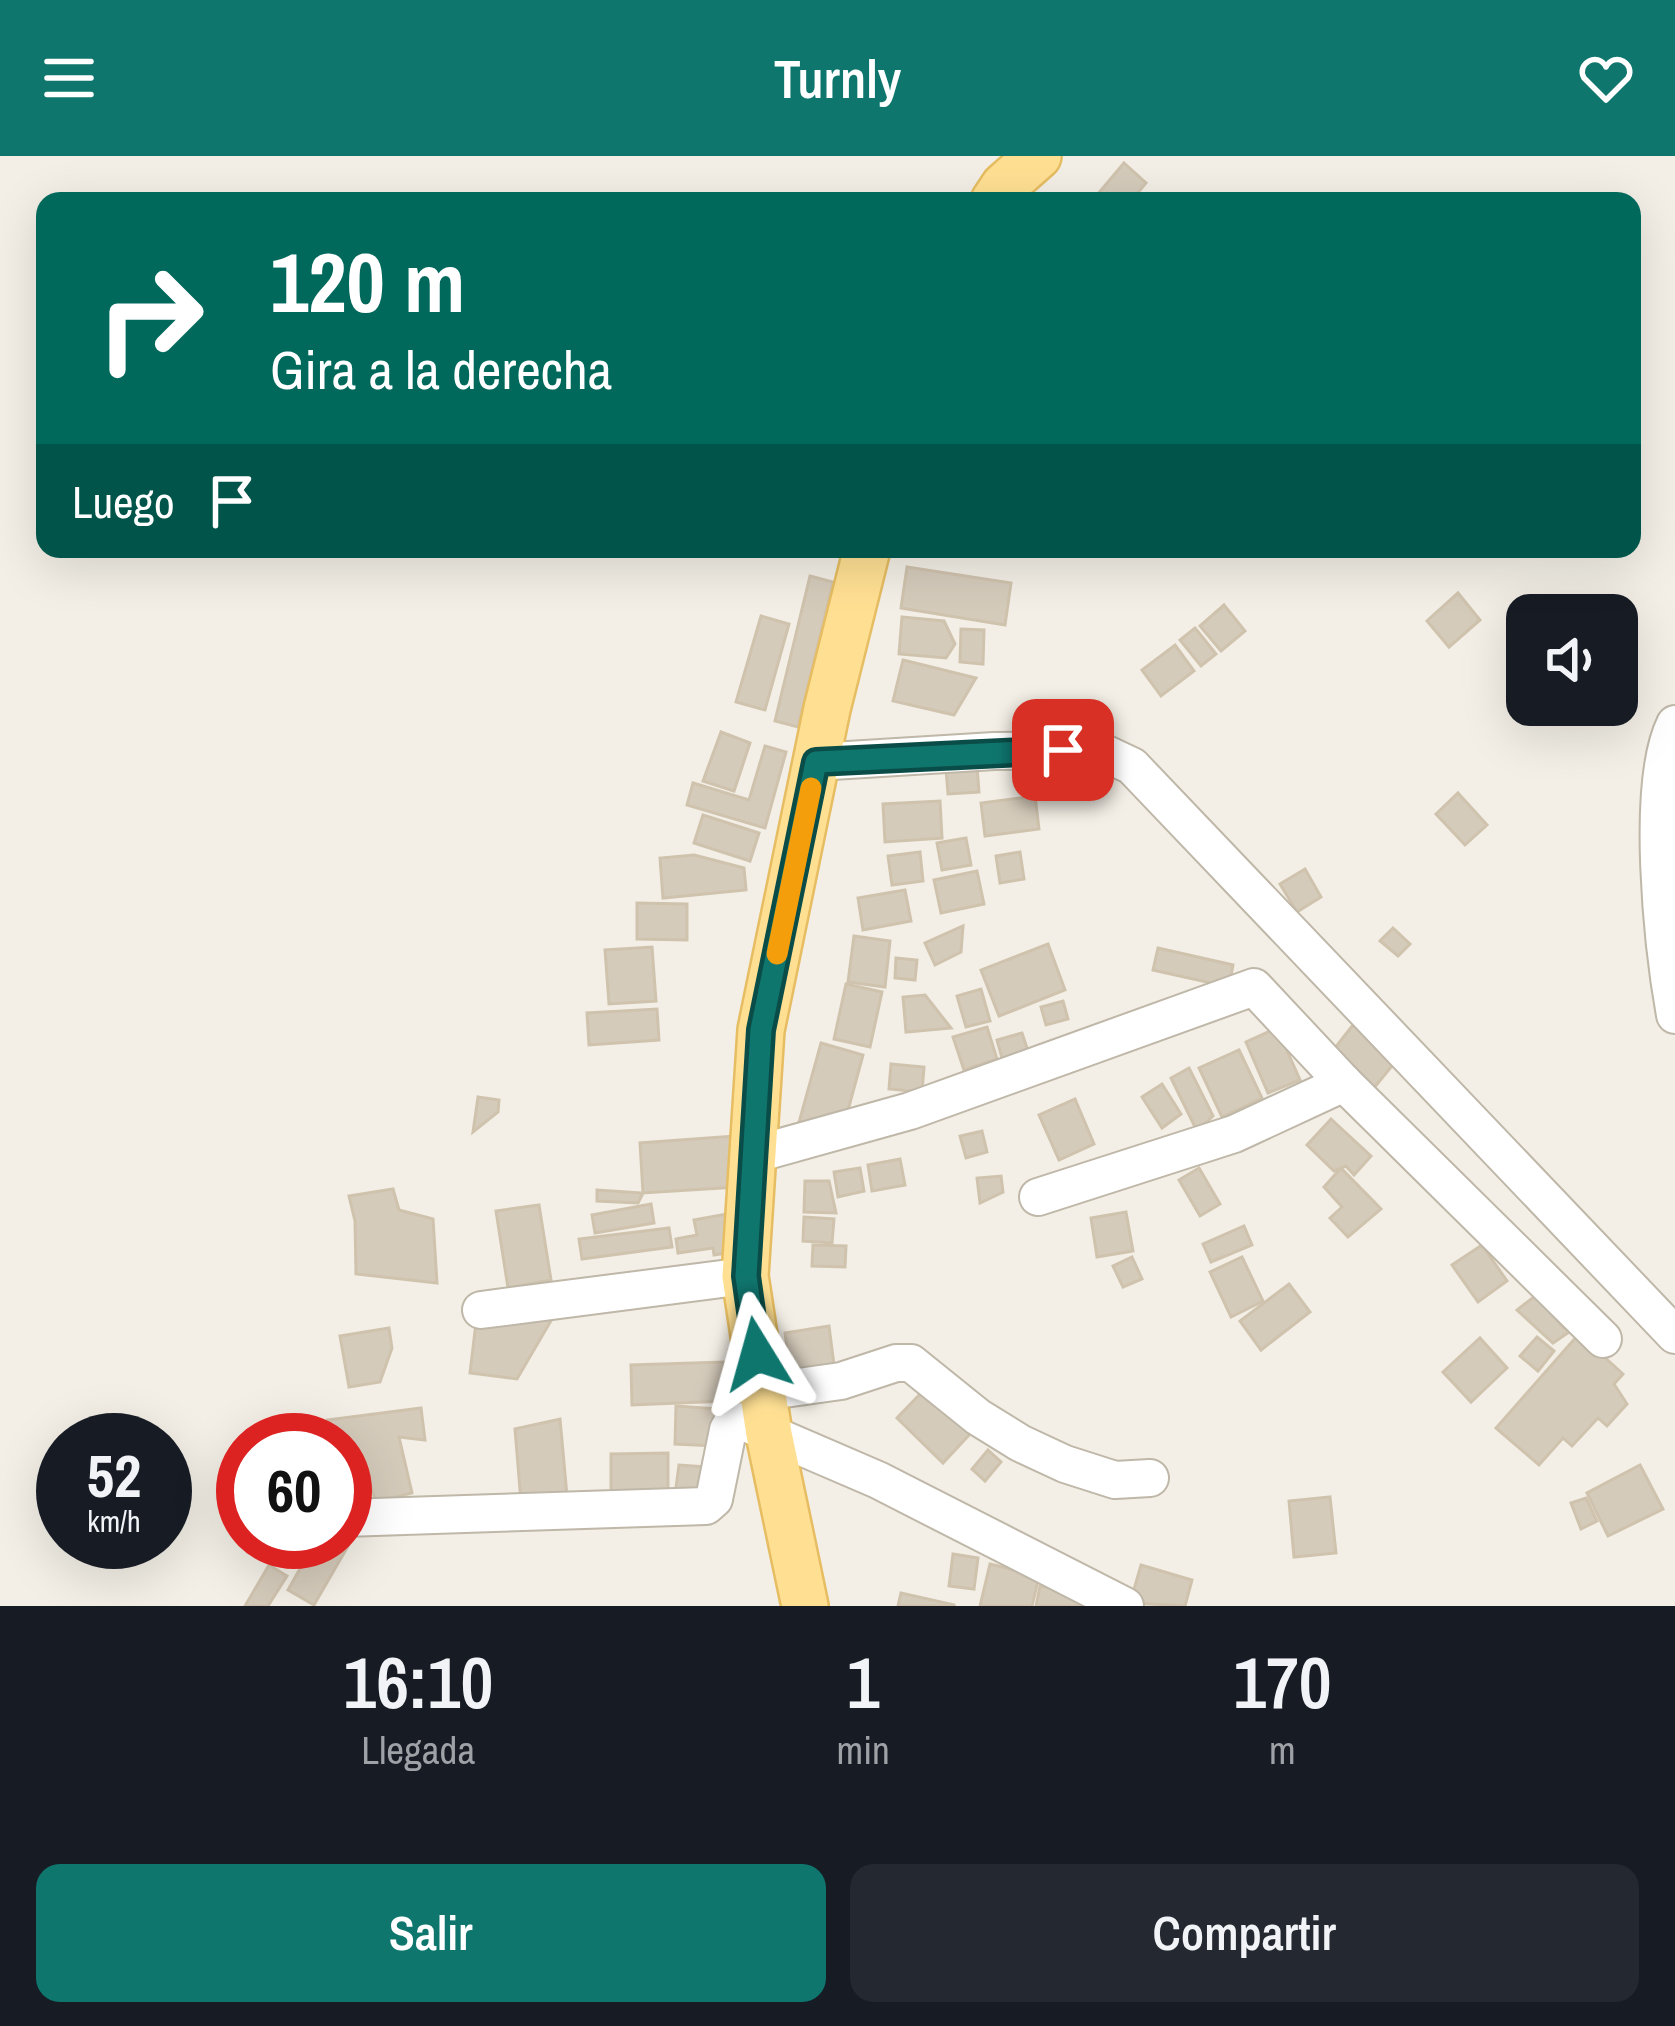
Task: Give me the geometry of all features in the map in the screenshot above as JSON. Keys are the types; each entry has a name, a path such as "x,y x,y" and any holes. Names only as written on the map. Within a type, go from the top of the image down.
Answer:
{"main road":[{"path":"1000,192 1038,156"},
{"path":"802,1591 766,1413 746,1276 761,1030 816,762 865,558"}],"street":[{"path":"1675,724 1664,746 1659,856 1675,1016"},
{"path":"816,762 1098,750 1132,766 1675,1335"},
{"path":"756,1154 910,1111 1254,987 1344,1083 1603,1339"},
{"path":"1038,1197 1234,1134 1344,1083"},
{"path":"481,1310 746,1276"},
{"path":"372,1517 706,1506 715,1499 732,1423 879,1367 910,1363 978,1417 1035,1450 1115,1480 1150,1478"},
{"path":"766,1413 878,1480 1125,1606"}],"building":[{"path":"1124,163 1146,183 1138,192 1100,192"},
{"path":"907,567 1011,583 1005,625 901,608"},
{"path":"810,576 833,582 798,727 775,721"},
{"path":"1458,593 1480,620 1449,647 1427,621"},
{"path":"1224,605 1245,631 1221,651 1200,626"},
{"path":"761,616 789,624 765,710 736,702"},
{"path":"902,617 944,621 955,644 946,658 899,654"},
{"path":"1195,628 1216,654 1201,666 1180,640"},
{"path":"961,629 984,630 983,664 960,662"},
{"path":"1175,645 1194,671 1161,696 1142,670"},
{"path":"903,660 976,678 954,715 893,701"},
{"path":"721,732 750,743 734,791 703,781"},
{"path":"765,746 786,752 765,828 687,805 693,783 749,800"},
{"path":"977,766 979,792 948,794 946,769"},
{"path":"1458,793 1487,825 1465,845 1436,814"},
{"path":"1035,796 1039,829 985,836 981,803"},
{"path":"940,801 942,838 885,842 883,804"},
{"path":"703,815 759,833 750,861 694,843"},
{"path":"966,838 971,865 942,870 937,843"},
{"path":"920,852 923,881 892,885 888,856"},
{"path":"1020,852 1024,879 1000,883 996,856"},
{"path":"694,855 744,868 746,890 663,898 660,858"},
{"path":"1305,869 1321,897 1297,912 1280,884"},
{"path":"977,871 984,904 941,913 934,880"},
{"path":"905,890 911,921 863,930 858,898"},
{"path":"637,903 687,904 687,940 637,939"},
{"path":"963,926 961,952 935,965 925,943"},
{"path":"1393,928 1410,944 1398,956 1380,941"},
{"path":"854,936 890,941 885,987 848,982"},
{"path":"1048,944 1065,990 999,1016 981,970"},
{"path":"652,947 656,1001 609,1004 605,950"},
{"path":"1158,948 1233,965 1229,987 1153,970"},
{"path":"896,958 917,960 915,980 895,978"},
{"path":"846,984 882,992 870,1047 834,1039"},
{"path":"981,989 990,1021 966,1027 957,996"},
{"path":"925,995 951,1028 906,1032 903,997"},
{"path":"1063,1001 1068,1019 1046,1025 1041,1007"},
{"path":"657,1009 659,1040 589,1045 587,1013"},
{"path":"1353,1025 1396,1061 1374,1088 1331,1053"},
{"path":"987,1027 997,1059 964,1070 953,1037"},
{"path":"1277,1028 1300,1080 1268,1093 1246,1042"},
{"path":"1022,1033 1030,1057 1004,1065 997,1040"},
{"path":"821,1043 863,1055 844,1125 798,1126"},
{"path":"1239,1050 1262,1098 1222,1117 1199,1068"},
{"path":"891,1064 924,1067 922,1092 889,1089"},
{"path":"1189,1068 1213,1116 1197,1131 1171,1078"},
{"path":"1162,1084 1181,1114 1162,1128 1142,1097"},
{"path":"478,1097 499,1100 498,1112 473,1132"},
{"path":"1075,1099 1094,1144 1059,1160 1039,1115"},
{"path":"1331,1119 1371,1156 1354,1175 1346,1166 1334,1171 1307,1145"},
{"path":"982,1131 987,1152 966,1158 960,1136"},
{"path":"734,1136 737,1187 643,1193 640,1143"},
{"path":"900,1159 905,1185 872,1191 868,1165"},
{"path":"860,1168 864,1191 838,1197 834,1172"},
{"path":"1199,1168 1220,1204 1200,1216 1179,1180"},
{"path":"1341,1168 1381,1209 1348,1237 1330,1218 1342,1207 1324,1187"},
{"path":"1001,1176 1003,1192 980,1203 977,1178"},
{"path":"805,1181 829,1181 836,1213 804,1212"},
{"path":"393,1189 399,1210 433,1219 437,1283 356,1274 355,1221 349,1196"},
{"path":"597,1190 643,1193 638,1203 597,1201"},
{"path":"651,1204 654,1223 595,1233 592,1215"},
{"path":"539,1205 551,1280 508,1288 496,1211"},
{"path":"1126,1212 1133,1251 1097,1257 1091,1218"},
{"path":"727,1214 733,1252 714,1255 713,1248 678,1253 676,1239 697,1235 694,1220"},
{"path":"804,1217 834,1219 832,1243 803,1241"},
{"path":"1244,1226 1252,1245 1211,1262 1203,1244"},
{"path":"669,1228 672,1247 582,1259 579,1239"},
{"path":"813,1245 846,1246 845,1267 812,1266"},
{"path":"1482,1245 1507,1281 1478,1302 1452,1265"},
{"path":"1132,1257 1142,1279 1123,1287 1113,1266"},
{"path":"1242,1257 1263,1301 1231,1317 1210,1272"},
{"path":"1289,1284 1310,1312 1261,1350 1240,1321"},
{"path":"1535,1296 1564,1328 1572,1321 1579,1325 1553,1343 1517,1310"},
{"path":"479,1298 559,1307 517,1379 470,1373"},
{"path":"829,1326 834,1365 790,1371 785,1333"},
{"path":"389,1328 392,1348 380,1382 349,1387 340,1336"},
{"path":"1579,1334 1623,1374 1614,1384 1627,1404 1607,1426 1598,1418 1572,1446 1563,1438 1539,1465 1496,1428"},
{"path":"1537,1337 1554,1351 1538,1371 1520,1356"},
{"path":"1480,1338 1507,1368 1471,1402 1443,1372"},
{"path":"724,1362 726,1401 632,1405 631,1365"},
{"path":"925,1389 970,1434 943,1463 897,1418"},
{"path":"676,1406 717,1409 715,1446 675,1444"},
{"path":"421,1408 425,1440 399,1437 412,1493 376,1502 372,1414"},
{"path":"560,1419 567,1496 521,1502 515,1429"},
{"path":"988,1450 1001,1462 985,1481 972,1469"},
{"path":"668,1453 668,1496 611,1497 611,1454"},
{"path":"679,1465 705,1467 702,1498 675,1495"},
{"path":"1640,1465 1663,1509 1608,1536 1587,1493"},
{"path":"1330,1497 1336,1553 1294,1557 1289,1501"},
{"path":"1586,1498 1597,1521 1581,1529 1571,1503"},
{"path":"953,1554 978,1558 974,1589 949,1586"},
{"path":"990,1564 1039,1576 1032,1606 980,1606"},
{"path":"1141,1565 1192,1580 1185,1606 1130,1603"},
{"path":"267,1569 287,1576 268,1606 245,1606"},
{"path":"300,1569 335,1569 314,1605 288,1590"},
{"path":"1040,1586 1096,1598 1094,1606 1036,1606"},
{"path":"901,1593 954,1605 954,1606 898,1606"}],"slow traffic":[{"path":"777,954 811,788"}],"route":[{"path":"757,1354 746,1276 761,1030 816,762 1063,750"}]}
